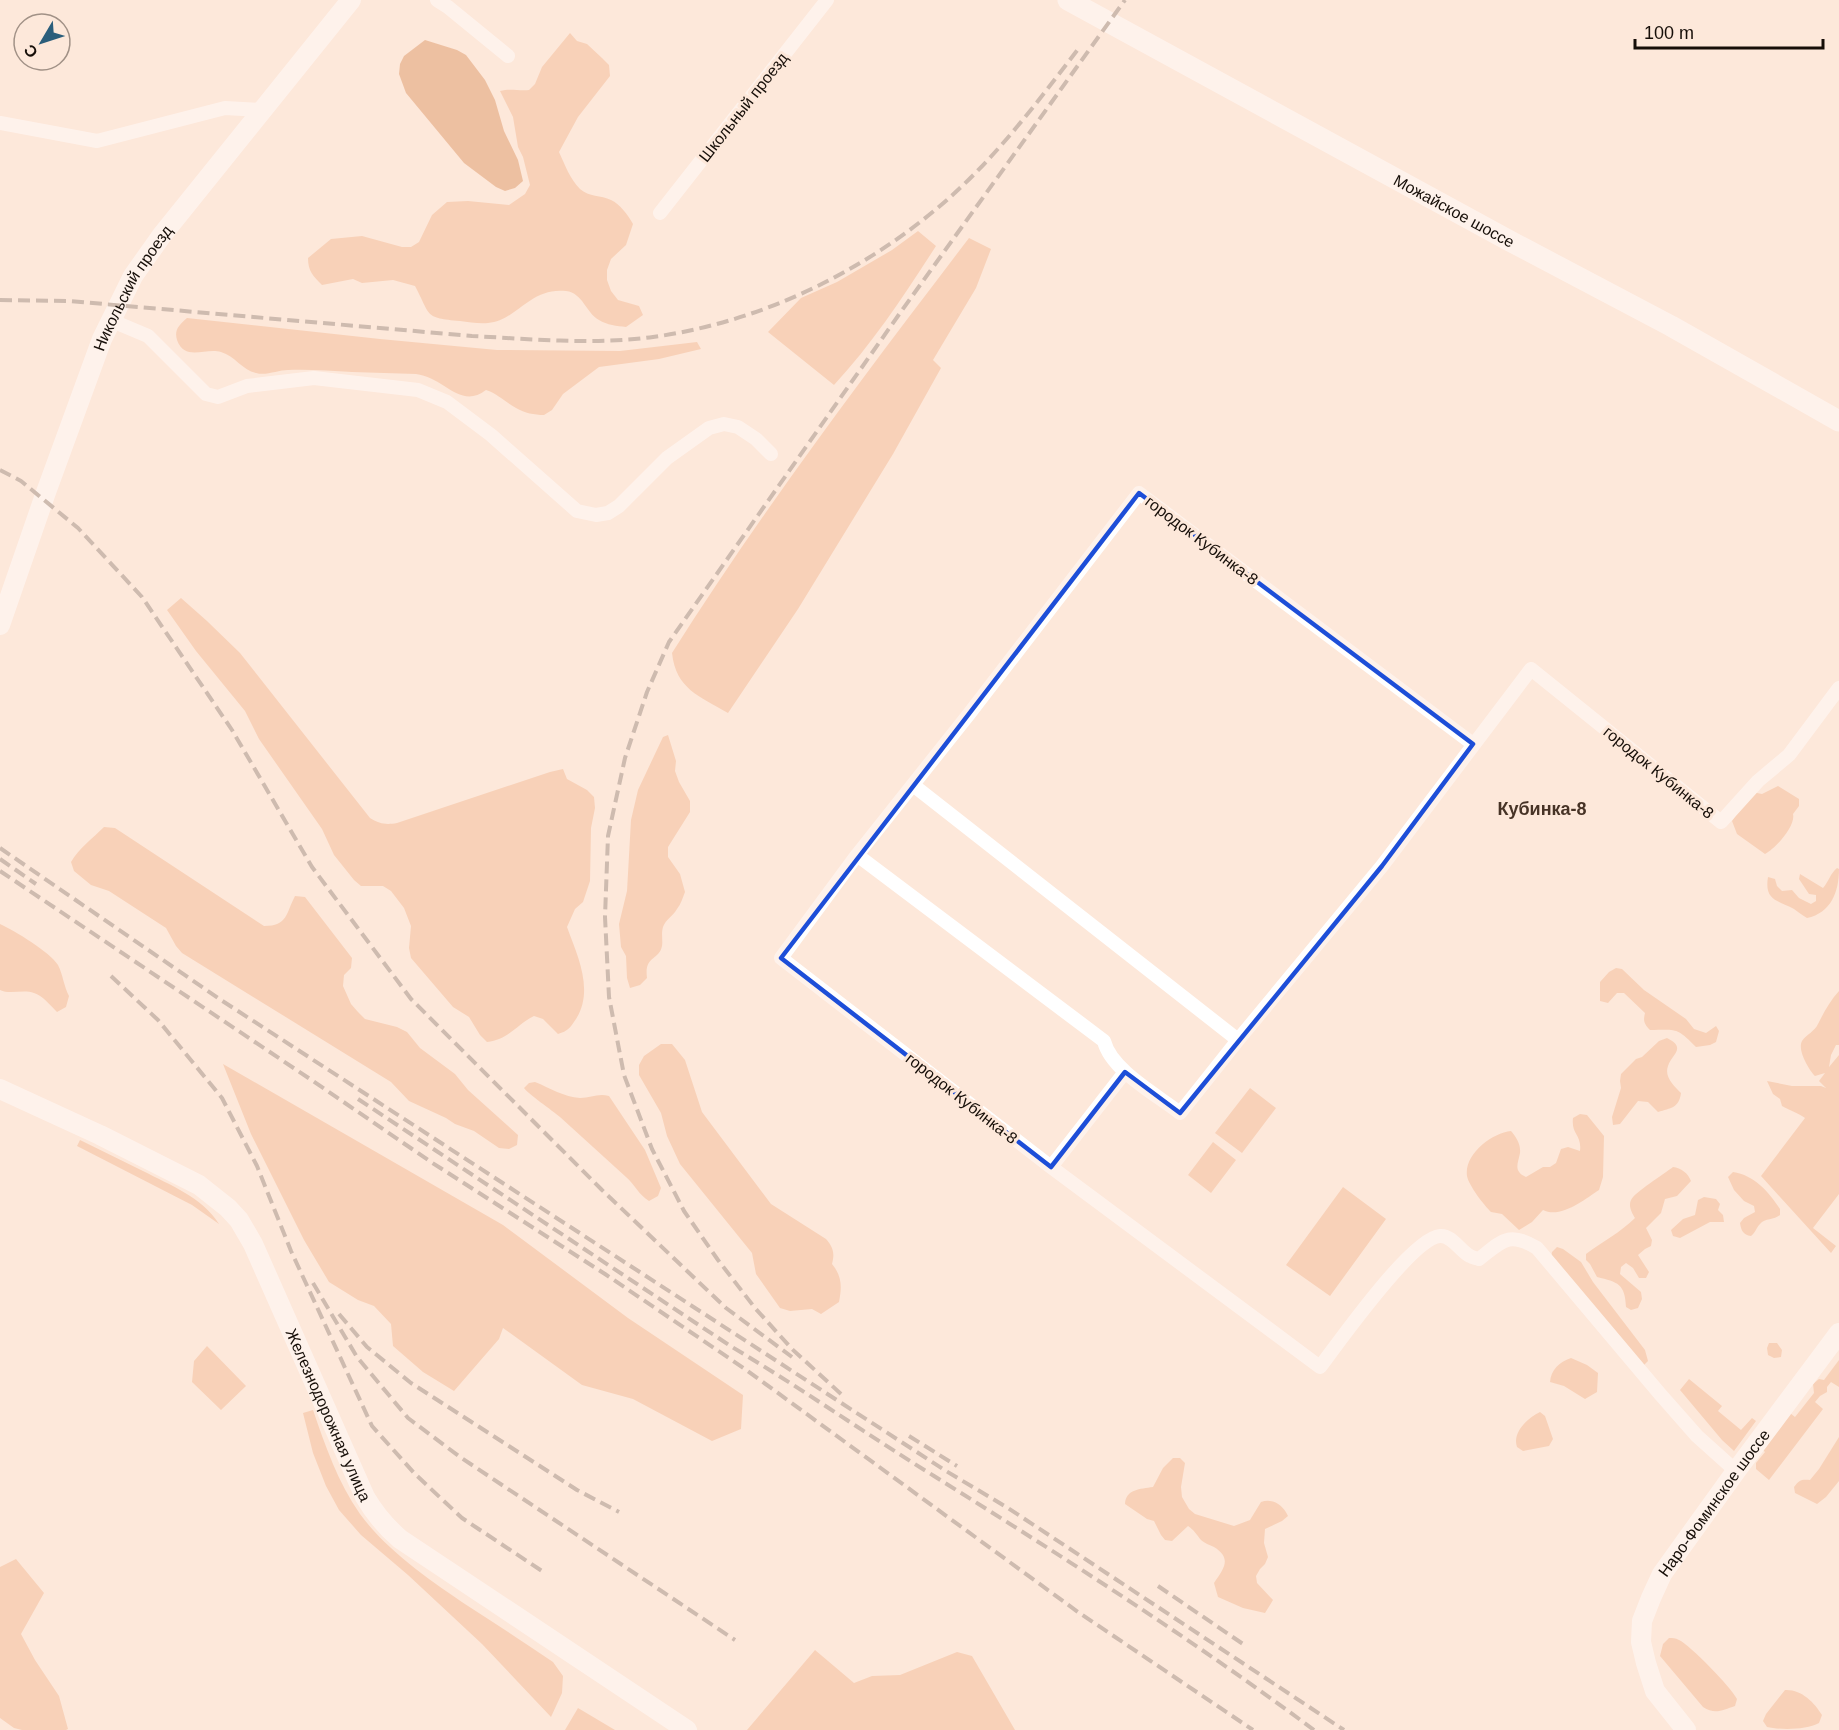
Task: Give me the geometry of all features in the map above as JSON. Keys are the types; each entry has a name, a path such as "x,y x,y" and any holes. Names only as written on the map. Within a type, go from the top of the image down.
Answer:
{"main road":[{"name":"Можайское шоссе","path":"1068,0 1508,240 1671,326 1839,421"}],"street":[{"name":"Никольский проезд","path":"0,625 110,320 133,276 162,235 351,0"},
{"path":"437,0 508,56"},
{"name":"Школьный проезд","path":"660,213 827,0"},
{"path":"0,123 97,141 225,108 261,110"},
{"path":"110,320 148,336 207,394 218,397 247,386 314,378 418,390 447,402 491,435 577,512 596,515 608,513 619,506 667,458 709,428 724,424 738,427 756,438 771,454"},
{"name":"городок Кубинка-8","path":"1473,744 1139,493 857,855 781,958 1051,1167 1320,1367 1397,1269 1429,1239 1446,1236 1470,1256 1479,1259 1502,1242 1512,1238 1537,1248 1690,1428 1736,1471"},
{"name":"городок Кубинка-8","path":"1125,1072 1180,1113 1382,866 1531,669 1721,822 1758,781 1790,755 1839,688"},
{"path":"913,784 1238,1040"},
{"path":"857,855 1104,1041 1106,1050 1125,1072 1051,1167"},
{"name":"Железнодорожная улица","path":"0,1089 100,1135 199,1185 228,1208 239,1220 253,1244 365,1497 387,1527 400,1539 687,1730"},
{"name":"Наро-Фоминское шоссе","path":"1686,1730 1655,1691 1641,1642 1642,1621 1662,1574 1839,1333"}],"highlighted area":[{"path":"1139,493 1473,744 1382,866 1180,1113 1125,1072 1051,1167 781,958"}],"shaded area":[{"path":"570,33 577,41 587,44 609,65 610,76 578,117 559,152 580,189 614,202 624,210 633,224 626,245 611,259 607,270 607,280 618,300 639,306 643,315 626,327 609,324 595,317 576,295 566,291 553,291 542,294 498,321 474,323 434,317 430,314 415,286 393,280 362,283 353,279 322,285 316,279 309,266 308,258 331,239 362,236 402,247 411,247 419,242 432,215 447,202 468,201 509,205 525,194 530,185 518,147 513,117 500,91 529,90 535,84 542,67"},
{"path":"425,40 466,55 485,80 495,100 504,131 518,160 523,181 515,188 505,191 496,187 464,163 406,93 399,74 400,64 404,56"},
{"path":"918,231 936,246 875,335 834,385 768,332 801,298 837,282 892,250"},
{"path":"969,238 991,249 976,288 933,360 941,368 893,454 798,609 728,713 699,696 684,683 674,665 672,653 779,494"},
{"path":"187,318 497,350 620,351 697,342 701,349 659,359 599,367 563,394 552,410 540,415 519,410 486,390 477,395 460,395 426,376 416,374 304,370 256,373 221,352 190,352 181,347 176,333"},
{"path":"181,598 240,653 370,818 374,820 383,824 397,823 563,769 567,779 587,790 594,797 590,881 583,902 575,909 567,927 584,985 581,1008 568,1029 558,1034 543,1019 534,1016 501,1038 487,1042 469,1017 453,1007 411,958 409,948 411,926 404,908 391,891 383,886 361,886 334,855 322,829 259,739 245,711 196,651 167,610"},
{"path":"668,735 676,761 675,771 690,801 690,812 668,847 668,857 680,874 685,892 674,914 663,927 662,946 648,965 647,978 640,985 630,988 626,956 621,947 619,924 627,891 631,820 638,790 663,737"},
{"path":"1778,786 1799,799 1799,806 1784,836 1765,854 1737,834 1732,821 1752,792 1762,794"},
{"path":"104,827 115,828 264,926 278,924 282,921 295,896 305,897 352,958 351,968 344,975 343,986 351,1004 365,1019 397,1027 407,1032 420,1048 455,1074 468,1090 518,1135 517,1145 509,1149 499,1148 474,1131 409,1101 391,1082 182,953 166,928 109,891 91,885 74,871 71,862"},
{"path":"1837,868 1839,878 1832,900 1822,911 1807,918 1774,899 1768,891 1768,877 1775,879 1782,891 1792,890 1799,898 1811,904 1816,901 1816,895 1809,894 1799,879 1800,874 1823,888"},
{"path":"0,924 40,948 58,965 69,996 66,1007 57,1012 37,994 0,990"},
{"path":"1616,968 1622,969 1644,990 1686,1019 1694,1029 1706,1033 1716,1026 1719,1031 1716,1042 1696,1047 1676,1031 1650,1030 1644,1022 1645,1013 1624,993 1617,993 1608,1003 1600,1001 1600,982"},
{"path":"1839,991 1839,1045 1836,1045 1831,1055 1829,1067 1839,1055 1839,1194 1813,1228 1836,1246 1831,1253 1761,1176 1805,1118 1782,1106 1780,1099 1773,1094 1767,1081 1792,1086 1826,1088 1819,1081 1825,1073 1815,1076 1804,1060 1801,1045 1802,1041 1817,1026"},
{"path":"1667,1038 1677,1048 1668,1066 1667,1074 1681,1093 1678,1102 1674,1107 1658,1112 1648,1102 1638,1101 1620,1124 1613,1125 1612,1117 1621,1088 1621,1074 1659,1041"},
{"path":"661,1044 672,1044 685,1060 702,1112 771,1204 826,1239 833,1250 832,1264 838,1273 841,1287 840,1297 839,1302 821,1314 812,1309 790,1311 780,1308 756,1274 752,1253 680,1164 667,1136 661,1113 639,1075 639,1065 644,1056"},
{"path":"223,1064 503,1225 628,1318 743,1395 741,1429 712,1441 633,1399 582,1385 503,1328 499,1339 454,1391 423,1372 393,1346 391,1324 374,1306 358,1300 329,1282 304,1240 251,1134"},
{"path":"535,1082 574,1097 609,1096 645,1150 661,1188 658,1196 649,1201 646,1199 626,1177 560,1117 524,1088 529,1083"},
{"path":"1250,1088 1276,1108 1242,1153 1215,1133"},
{"path":"1580,1114 1587,1115 1604,1136 1603,1177 1599,1190 1564,1210 1550,1212 1543,1210 1532,1222 1519,1230 1502,1214 1491,1212 1474,1190 1467,1176 1470,1160 1481,1146 1496,1136 1511,1131 1520,1147 1518,1170 1526,1177 1543,1167 1550,1167 1556,1163 1561,1149 1568,1147 1580,1151 1573,1118"},
{"path":"80,1140 164,1181 195,1199 219,1224 192,1205 77,1146"},
{"path":"1213,1142 1236,1160 1211,1193 1188,1175"},
{"path":"1673,1167 1684,1171 1691,1181 1677,1196 1665,1199 1661,1213 1646,1228 1652,1240 1651,1246 1638,1255 1649,1272 1646,1278 1639,1278 1633,1268 1626,1263 1621,1267 1620,1274 1641,1292 1642,1299 1638,1308 1631,1310 1626,1307 1624,1293 1619,1285 1597,1277 1586,1260 1586,1254 1635,1218 1630,1207 1631,1200"},
{"path":"1733,1172 1748,1177 1760,1185 1780,1209 1780,1215 1762,1222 1751,1236 1743,1232 1740,1223 1755,1212 1754,1206 1744,1201 1734,1190 1728,1177"},
{"path":"1343,1187 1386,1219 1330,1296 1286,1265"},
{"path":"1704,1197 1716,1199 1720,1204 1718,1210 1723,1215 1724,1222 1710,1222 1680,1238 1673,1236 1671,1230 1683,1219 1695,1215 1698,1200"},
{"path":"1557,1247 1581,1262 1593,1282 1645,1350 1648,1361 1644,1365 1551,1258 1552,1252"},
{"path":"1769,1343 1777,1343 1782,1350 1781,1357 1774,1358 1768,1355"},
{"path":"207,1346 246,1386 221,1410 192,1382 194,1361"},
{"path":"1571,1358 1598,1373 1597,1392 1585,1399 1564,1386 1550,1382 1556,1367"},
{"path":"1839,1360 1839,1387 1831,1382 1827,1387 1827,1392 1815,1402 1823,1409 1769,1480 1756,1469 1756,1463 1765,1452 1762,1449 1790,1413 1795,1417 1814,1393 1813,1384 1819,1379 1824,1380"},
{"path":"1689,1379 1722,1406 1718,1411 1741,1430 1752,1418 1756,1421 1734,1451 1680,1390"},
{"path":"313,1410 327,1450 345,1490 371,1528 396,1553 439,1586 553,1662 563,1676 562,1693 551,1717 482,1644 361,1535 339,1510 326,1486 313,1453 303,1413"},
{"path":"1540,1412 1545,1416 1553,1439 1549,1446 1523,1451 1517,1447 1516,1442 1519,1431 1530,1418"},
{"path":"1839,1437 1839,1481 1817,1504 1795,1493 1794,1487 1801,1481 1810,1480"},
{"path":"1173,1458 1180,1458 1185,1463 1181,1487 1182,1497 1195,1514 1234,1526 1250,1520 1261,1502 1273,1502 1286,1512 1288,1516 1282,1521 1265,1529 1264,1543 1268,1557 1256,1576 1257,1583 1273,1600 1265,1613 1243,1608 1218,1597 1214,1583 1225,1560 1220,1551 1202,1541 1188,1526 1172,1541 1165,1540 1154,1521 1147,1519 1125,1504 1131,1493 1153,1487 1163,1468"},
{"path":"16,1559 44,1593 21,1634 59,1696 68,1729 66,1730 22,1730 14,1728 0,1718 0,1567"},
{"path":"1669,1638 1684,1643 1710,1667 1737,1699 1735,1706 1715,1711 1703,1707 1660,1656 1663,1644"},
{"path":"815,1650 854,1683 872,1676 900,1675 957,1652 972,1656 1015,1730 747,1730"},
{"path":"1785,1690 1802,1694 1811,1701 1822,1715 1819,1723 1793,1729 1767,1727 1763,1721 1766,1714"},
{"path":"578,1708 615,1730 565,1730"}],"railway":[{"path":"841,1394 792,1349 755,1308 684,1211 652,1149 624,1075 609,997 605,917 608,836 625,758 647,692 669,642 900,313 1125,0"},
{"path":"0,300 69,301 539,340 608,341 694,330 773,306 811,289 883,249 916,225 948,199 984,164 1079,48"},
{"path":"0,470 21,481 78,528 142,597 232,730 312,867 411,999 602,1190 726,1308 792,1357"},
{"path":"0,848 221,1000 946,1471 1008,1508 1344,1730"},
{"path":"0,859 36,884"},
{"path":"0,871 431,1162 605,1274 745,1369 1078,1612 1253,1730"},
{"path":"111,976 158,1020 222,1098 257,1166 291,1251 372,1426 415,1474 462,1518 542,1571"},
{"path":"358,1099 732,1347 1127,1599 1314,1730"},
{"path":"313,1283 357,1357 408,1418 460,1457 735,1640"},
{"path":"339,1314 367,1347 411,1383 577,1490 619,1512"},
{"path":"909,1436 957,1466"},
{"path":"1158,1586 1243,1644"}],"district":[{"name":"Кубинка-8","path":"1542,809"}]}
